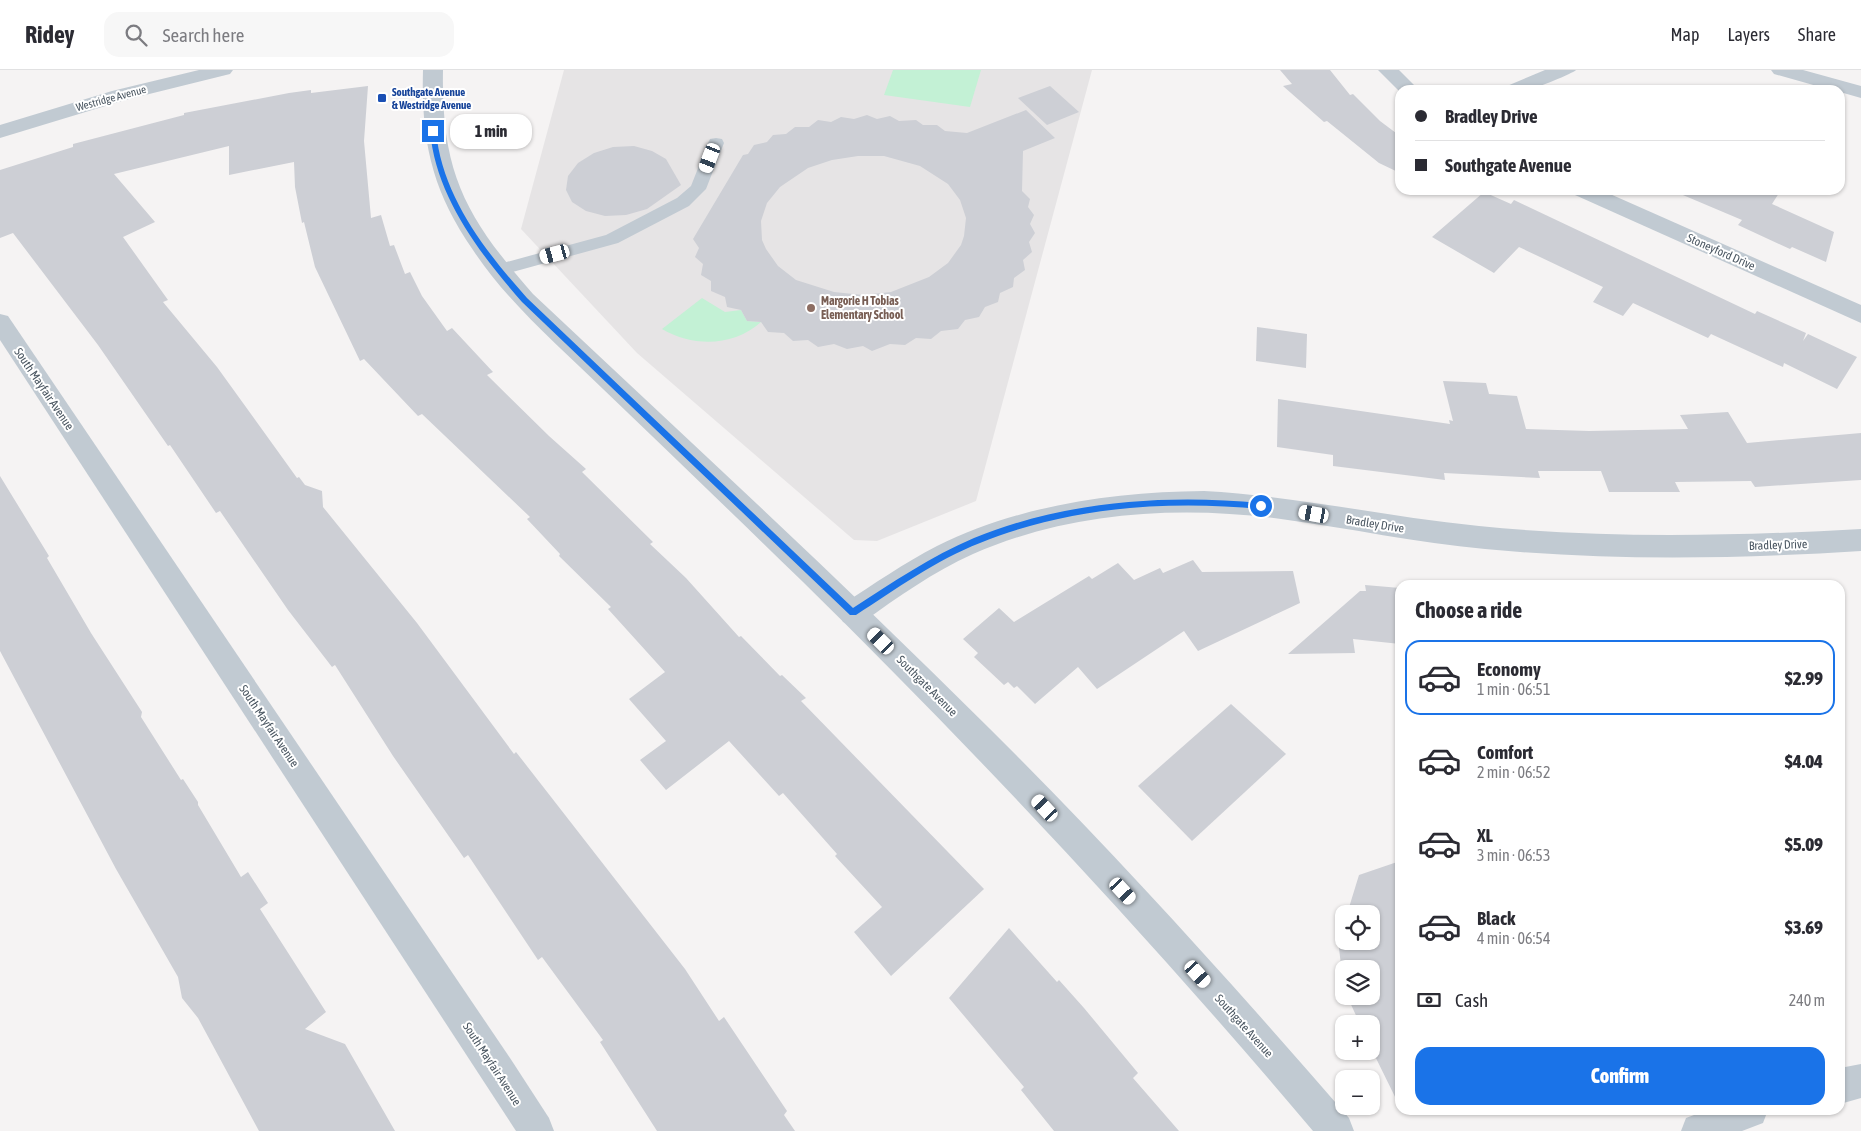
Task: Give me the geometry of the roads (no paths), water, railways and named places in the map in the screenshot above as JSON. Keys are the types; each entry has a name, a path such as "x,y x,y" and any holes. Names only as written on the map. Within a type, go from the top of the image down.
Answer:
{"street":[{"name":"Westridge Avenue","path":"0,132 119,95 223,70"},
{"name":"Southgate Avenue","path":"433,70 430,104 434,145 446,182 466,224 498,270 525,300 853,613 980,739 1136,905 1336,1131"},
{"path":"1388,70 1404,85"},
{"path":"1524,85 1539,78 1566,70"},
{"path":"1781,70 1836,85"},
{"path":"1845,88 1861,92"},
{"name":"Stoneyford Drive","path":"1593,195 1861,315"},
{"name":"South Mayfair Avenue","path":"0,322 500,1073 536,1131"},
{"name":"Bradley Drive","path":"853,613 916,571 977,540 1038,520 1100,508 1160,503 1224,503 1279,508 1416,530 1506,540 1592,545 1694,548 1861,540"},
{"path":"1845,1085 1861,1081"},
{"path":"1699,1131 1738,1115"}],"lane":[{"path":"498,270 612,239 683,202 698,189 716,143"}],"place":[{"name":"Southgate Avenue & Westridge Avenue","path":"382,98"},
{"name":"Margorie H Tobias Elementary School","path":"811,308"}]}
